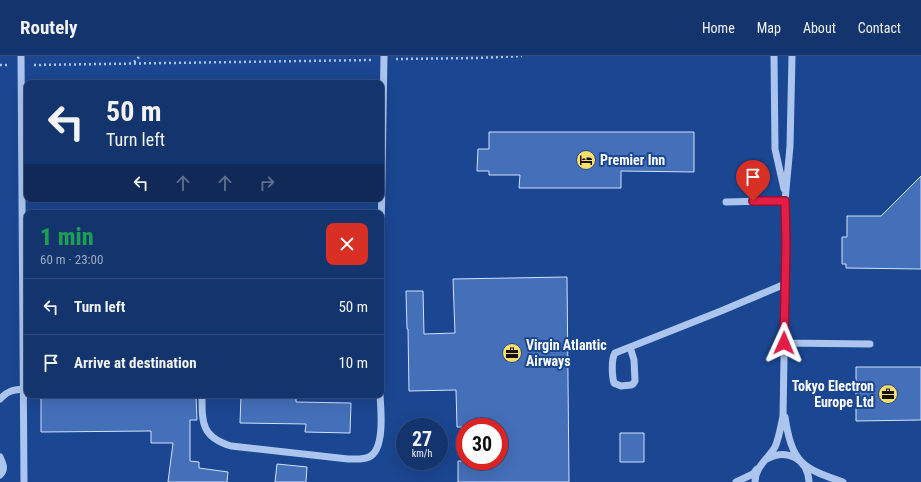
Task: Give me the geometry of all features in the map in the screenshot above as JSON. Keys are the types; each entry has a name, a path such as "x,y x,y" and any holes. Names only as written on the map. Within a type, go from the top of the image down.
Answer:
{"street":[{"path":"21,56 24,482"},
{"path":"774,56 775,149 783,183 785,201 785,419 790,444 801,463 814,471 843,482"},
{"path":"785,201 790,146 792,56"},
{"path":"384,58 384,80"},
{"path":"726,202 785,201"},
{"path":"630,347 634,360 635,381 631,385 618,385 613,381 612,357 615,353 785,284"},
{"path":"784,343 870,344"},
{"path":"0,399 7,392 23,389"},
{"path":"202,398 202,416 204,425 212,436 222,443 231,446 359,459 368,458 378,447 381,426 380,398"},
{"path":"736,482 753,474 770,455 776,443 784,410"},
{"path":"765,460 775,455 787,454 795,457 804,466 808,474 809,482"},
{"path":"0,457 4,468 0,475"},
{"path":"755,482 759,468"}],"path":[{"path":"134,63 140,56"},
{"path":"0,65 522,56"}],"building":[{"name":"Premier Inn","path":"489,132 694,132 694,172 621,171 621,188 519,188 520,175 489,175 489,171 477,171 478,149 489,149"},
{"path":"921,176 921,269 846,268 846,264 842,264 842,237 847,237 847,216 881,216"},
{"name":"Virgin Atlantic Airways","path":"567,277 569,482 458,482 458,470 508,470 508,418 457,418 456,390 409,391 406,291 423,291 424,334 455,333 453,279"},
{"name":"Tokyo Electron Europe Ltd","path":"856,367 921,367 921,420 856,421"},
{"path":"41,398 196,398 197,420 190,420 190,461 199,462 199,468 228,472 227,482 168,482 173,443 151,443 151,431 41,432"},
{"path":"241,398 296,398 296,402 351,403 350,433 305,432 306,424 240,423"},
{"path":"620,433 644,433 644,462 620,462"},
{"path":"277,464 307,467 306,482 275,482"}],"place":[{"name":"Premier Inn","path":"586,160"},
{"name":"Virgin Atlantic Airways","path":"512,353"},
{"name":"Tokyo Electron Europe Ltd","path":"888,394"}],"route":[{"path":"753,201 785,201 786,244 784,343"}]}
